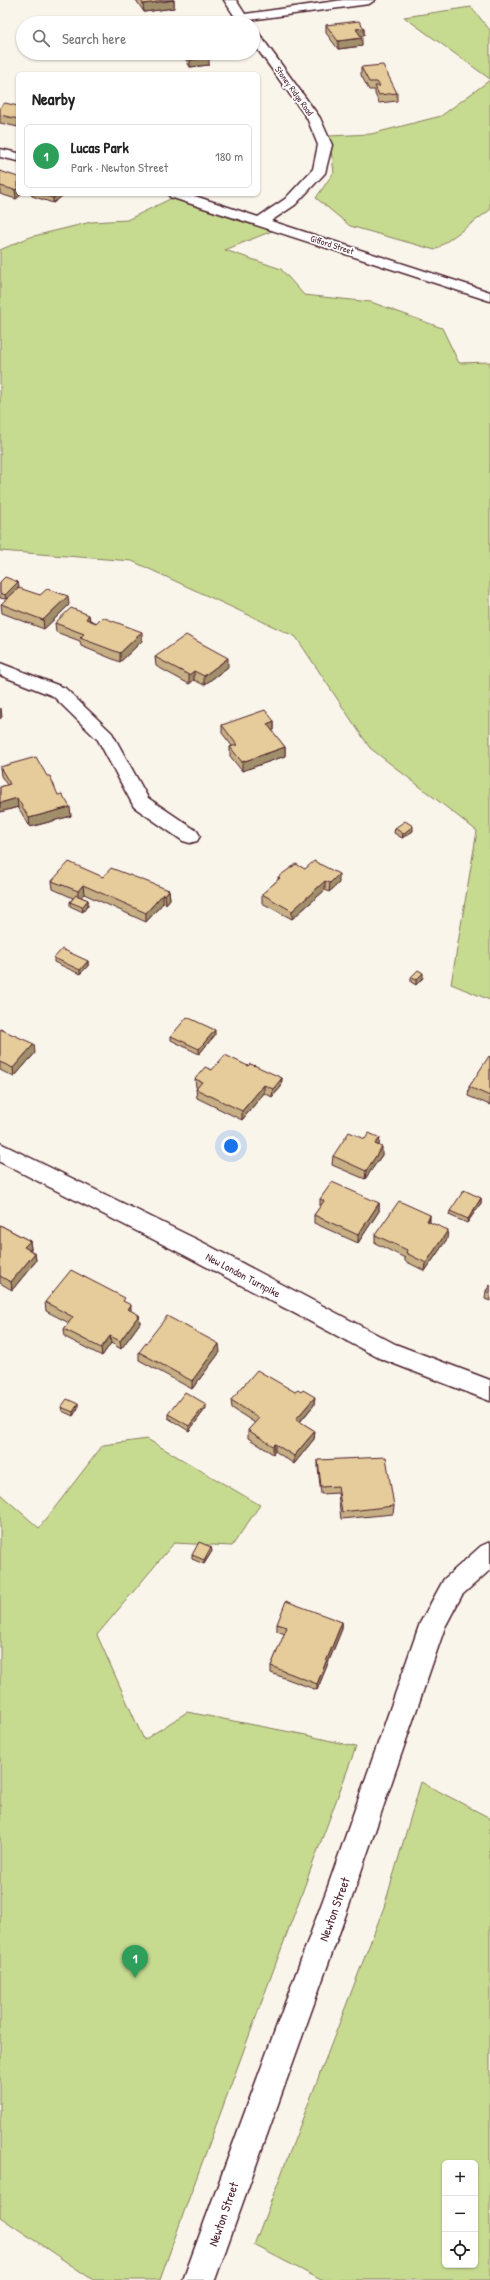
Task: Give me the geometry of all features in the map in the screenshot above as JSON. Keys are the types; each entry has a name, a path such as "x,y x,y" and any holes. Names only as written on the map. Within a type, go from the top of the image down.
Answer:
{"street":[{"path":"230,0 240,16"},
{"path":"260,17 369,0"},
{"name":"Stoney Ridge Road","path":"260,44 313,118 325,145 320,170 290,202 261,221"},
{"path":"0,154 16,157"},
{"name":"Gifford Street","path":"180,196 261,221 490,297"},
{"path":"0,669 59,692 105,736 141,802 190,836"},
{"name":"New London Turnpike","path":"0,1152 194,1249 387,1350 490,1391"},
{"name":"Newton Street","path":"199,2280 341,1889 433,1623 453,1587 490,1554"}],"green space":[{"path":"471,7 490,30 490,79 404,17"},
{"path":"490,80 490,210 435,250 350,226 316,198 334,172 329,136 371,134 441,116"},
{"path":"172,198 272,231 225,250 281,269 304,295 371,302 442,328 459,363 490,362 490,1000 451,984 477,831 370,748 296,637 132,561 0,551 0,250 30,237 91,222 127,220"},
{"path":"147,1439 260,1505 232,1546 174,1543 97,1635 144,1740 187,1712 306,1735 356,1747 160,2280 93,2280 0,2217 0,1494 39,1528 103,1445"},
{"path":"421,1782 490,1818 490,2280 321,2280 254,2245 384,1907"}],"building":[{"path":"141,0 174,0 143,4"},
{"path":"359,21 364,28 356,29 362,38 338,41 326,25"},
{"path":"383,65 397,93 379,95 375,86 380,86 377,82 369,82 361,67"},
{"path":"5,103 16,106 16,119 0,115 0,107"},
{"path":"0,171 16,176 15,190 0,186"},
{"path":"5,577 18,582 5,595 0,593 0,582"},
{"path":"19,588 40,595 47,589 68,596 43,620 1,604"},
{"path":"71,608 89,615 86,619 96,623 102,617 142,632 120,653 80,638 84,634 55,623"},
{"path":"186,635 228,658 204,676 194,671 189,675 155,657"},
{"path":"265,710 274,721 267,724 285,747 242,762 230,747 237,745 222,725"},
{"path":"36,757 47,776 50,776 58,795 62,794 70,807 29,818 17,798 0,803 0,787 10,784 0,767"},
{"path":"405,821 413,826 403,834 395,828"},
{"path":"314,861 339,874 330,883 325,881 292,911 262,894 280,878 278,877 296,864 305,869"},
{"path":"69,862 103,877 111,868 169,890 165,895 163,894 146,913 83,885 78,891 52,881"},
{"path":"76,895 88,900 82,907 70,902"},
{"path":"62,949 88,961 80,970 54,958"},
{"path":"418,970 423,973 416,980 411,977"},
{"path":"187,1017 215,1030 199,1049 171,1036"},
{"path":"0,1029 34,1044 13,1068 0,1062"},
{"path":"225,1055 248,1066 250,1064 256,1066 282,1078 273,1089 264,1085 242,1111 196,1089 202,1082 195,1079 205,1067 212,1070"},
{"path":"489,1056 490,1057 490,1096 469,1087"},
{"path":"349,1132 365,1139 369,1133 380,1138 375,1144 382,1147 366,1171 333,1156"},
{"path":"332,1182 379,1203 358,1235 314,1215 324,1201 320,1199"},
{"path":"464,1190 481,1198 468,1219 450,1211"},
{"path":"399,1201 430,1215 427,1221 448,1230 426,1263 406,1253 407,1250 375,1235"},
{"path":"0,1225 30,1241 24,1247 35,1253 11,1282 0,1276"},
{"path":"71,1270 125,1298 123,1301 131,1305 128,1309 139,1315 120,1341 110,1336 101,1348 64,1329 73,1317 45,1302"},
{"path":"490,1285 490,1293 486,1291"},
{"path":"167,1316 219,1344 192,1381 139,1352"},
{"path":"257,1370 295,1392 298,1390 301,1392 303,1390 315,1397 296,1419 315,1431 294,1456 275,1444 273,1446 248,1430 259,1418 231,1400"},
{"path":"185,1392 206,1404 189,1426 168,1414"},
{"path":"67,1399 78,1404 73,1412 61,1407"},
{"path":"386,1457 394,1506 342,1512 338,1486 321,1487 318,1460"},
{"path":"199,1542 211,1547 204,1560 192,1555"},
{"path":"286,1601 342,1622 317,1684 271,1666 287,1627 277,1624"}],"place":[{"name":"Lucas Park","path":"135,1978"}]}
